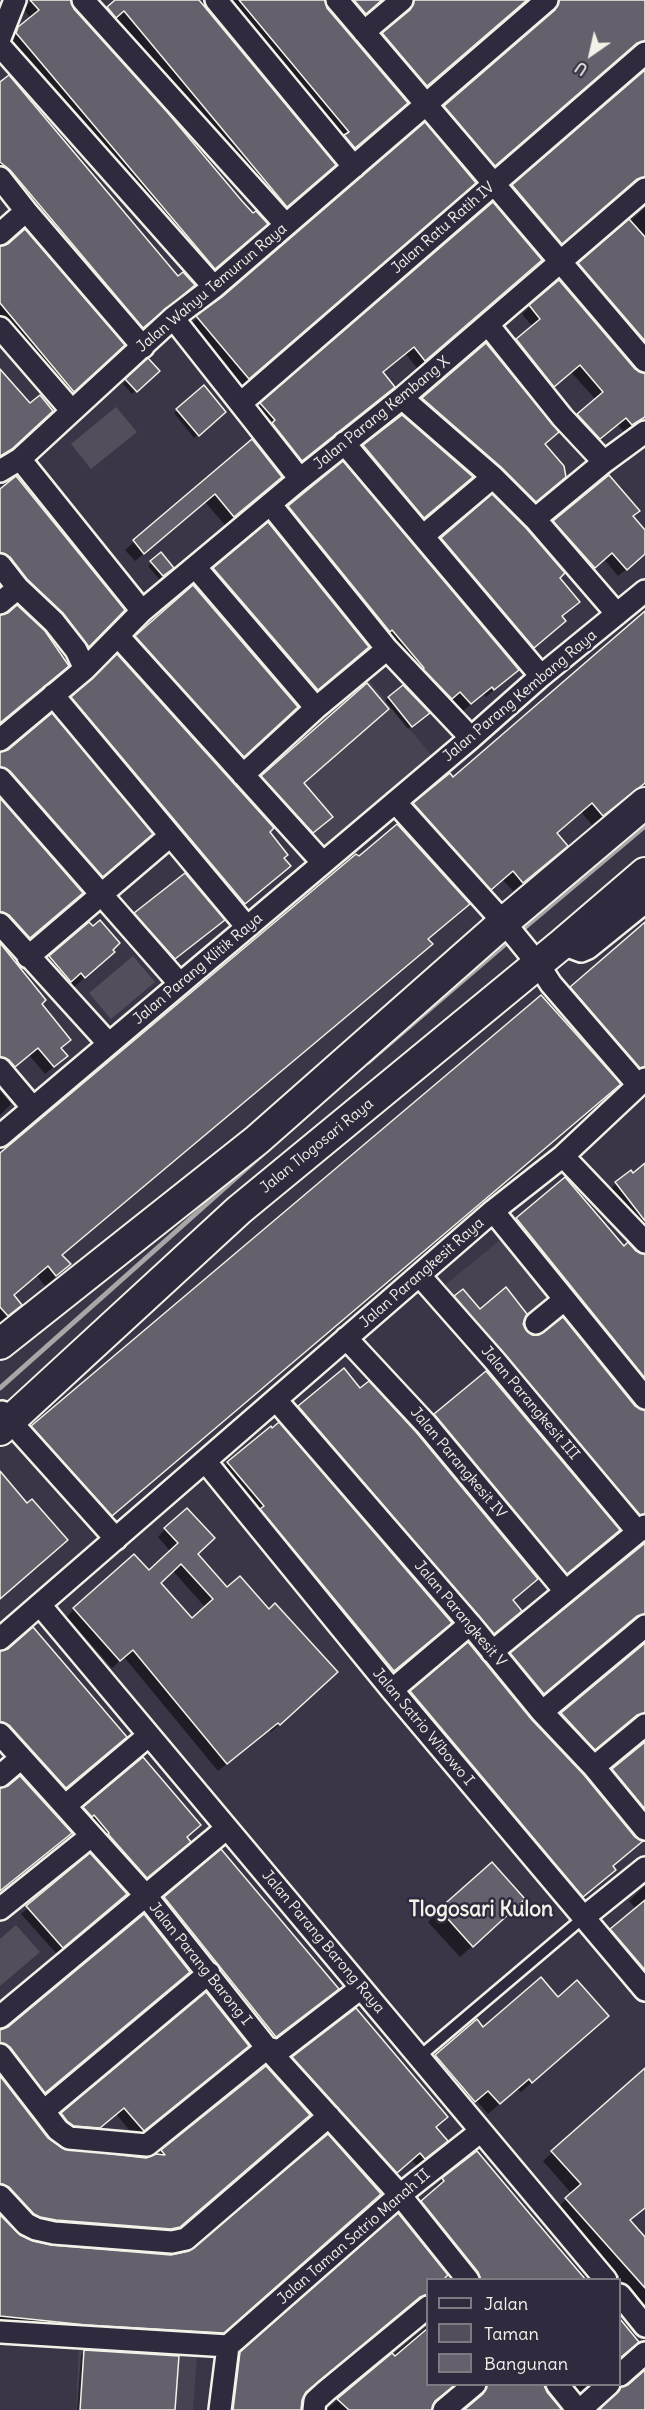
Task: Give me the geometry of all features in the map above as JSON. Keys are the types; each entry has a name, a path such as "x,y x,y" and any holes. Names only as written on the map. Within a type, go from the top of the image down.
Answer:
{"street":[{"path":"0,38 15,0"},
{"path":"216,0 354,167"},
{"path":"337,0 424,105 562,261 645,361"},
{"path":"364,32 402,0"},
{"name":"Jalan Wahyu Temurun Raya","path":"0,471 20,459 172,318 214,287 547,0"},
{"path":"93,3 286,225"},
{"path":"0,46 214,287"},
{"name":"Jalan Ratu Ratih IV","path":"241,403 645,53"},
{"path":"0,178 26,212 143,347"},
{"name":"Jalan Parang Kembang X","path":"0,740 85,669 142,611 489,326 562,261 641,201"},
{"path":"0,234 26,212"},
{"path":"172,318 300,479"},
{"path":"489,326 562,417 604,462"},
{"path":"0,328 72,411"},
{"path":"402,398 493,477 535,519 617,614"},
{"path":"535,519 604,462 645,432"},
{"path":"344,443 541,676"},
{"path":"20,459 142,611"},
{"path":"423,536 493,477"},
{"path":"270,504 387,649 471,738"},
{"path":"0,565 18,588 54,622 76,650 85,669"},
{"path":"196,568 316,708"},
{"path":"0,603 18,588"},
{"name":"Jalan Parang Kembang Raya","path":"395,802 541,676 645,591"},
{"path":"118,636 322,863"},
{"path":"243,776 316,708 387,649"},
{"path":"53,695 247,927"},
{"path":"0,778 180,984"},
{"path":"395,802 506,924 537,962 551,984 642,1082"},
{"name":"Jalan Parang Klitik Raya","path":"0,1136 395,802"},
{"path":"0,1344 257,1140 645,803"},
{"path":"28,957 171,836"},
{"name":"Jalan Tlogosari Raya","path":"3,1420 239,1210 645,873"},
{"path":"562,944 581,951 588,948 645,902"},
{"path":"0,924 109,1044"},
{"path":"0,1069 33,1108"},
{"name":"Jalan Parangkesit Raya","path":"205,1461 493,1211 563,1156 642,1082"},
{"path":"563,1156 641,1229"},
{"path":"493,1211 645,1398"},
{"name":"Jalan Parangkesit III","path":"420,1276 641,1529"},
{"path":"536,1323 564,1300"},
{"name":"Jalan Parangkesit IV","path":"346,1338 426,1424 565,1591"},
{"name":"Jalan Parangkesit V","path":"276,1400 645,1829"},
{"path":"3,1420 116,1539"},
{"path":"0,1639 205,1461"},
{"name":"Jalan Satrio Wibowo I","path":"205,1461 392,1690 645,1990"},
{"path":"492,1652 641,1529"},
{"name":"Jalan Parang Barong Raya","path":"40,1605 604,2278"},
{"path":"392,1690 470,1624"},
{"path":"542,1712 645,1626"},
{"path":"594,1767 645,1725"},
{"name":"Jalan Parang Barong I","path":"0,1734 147,1897 267,2048 400,2195 465,2278"},
{"path":"65,1806 148,1736"},
{"path":"0,1776 21,1759"},
{"path":"0,2017 147,1897 227,1828"},
{"path":"0,1909 91,1836"},
{"path":"582,1918 645,1868"},
{"path":"45,2110 208,1973"},
{"path":"0,2055 45,2110 58,2130 69,2138 147,2145 267,2048 279,2051 361,1988"},
{"path":"0,2196 26,2224 36,2229 78,2235 179,2241 195,2232 328,2116"},
{"name":"Jalan Taman Satrio Manah II","path":"228,2346 400,2195 481,2130"},
{"path":"621,2296 645,2326"},
{"path":"314,2410 315,2402 326,2391 426,2309"},
{"path":"0,2331 228,2346 220,2410"},
{"path":"621,2374 645,2353"},
{"path":"444,2410 474,2386"},
{"path":"558,2386 579,2410 608,2386"}],"lane":[{"path":"419,2057 582,1918"}],"shaded area":[{"path":"367,678 437,762 323,857 252,774"},
{"path":"505,1236 558,1300 492,1354 439,1290"},
{"path":"79,2346 197,2355 193,2410 76,2410"}],"green space":[{"path":"116,407 137,432 91,469 71,444"},
{"path":"133,956 155,982 111,1019 89,993"},
{"path":"16,1925 40,1952 0,1986 0,1939"}],"building":[{"path":"30,0 71,0 74,9 168,113 242,201 268,224 215,269 16,33 18,27 39,10"},
{"path":"115,0 199,0 336,165 287,207 124,11 116,18 107,7"},
{"path":"239,0 325,0 327,8 408,103 355,148 344,135 349,132"},
{"path":"354,0 382,0 366,14"},
{"path":"414,0 527,0 427,86 382,33 410,10"},
{"path":"559,0 645,0 645,41 637,43 495,166 444,106 555,10"},
{"path":"645,70 645,177 637,179 562,244 512,185"},
{"path":"9,75 178,276 183,272 195,285 143,328 10,170 0,162 0,82"},
{"path":"425,122 476,183 249,379 196,316 222,297"},
{"path":"493,202 542,260 425,361 414,347 383,372 395,387 302,461 272,423 275,420 260,403"},
{"path":"629,219 645,237 645,341 578,263"},
{"path":"25,229 125,345 74,392 0,303 0,246 8,244"},
{"path":"559,280 635,369 645,373 645,417 632,425 626,418 600,439 577,414 603,392 580,365 554,387 516,339 540,319 529,305"},
{"path":"486,343 559,432 545,444 564,466 566,477 536,502 501,467 422,398"},
{"path":"148,358 160,371 137,392 125,379"},
{"path":"0,369 30,403 40,395 53,411 12,449 0,456"},
{"path":"204,385 226,412 199,436 176,409"},
{"path":"402,415 473,477 424,518 363,445"},
{"path":"252,439 282,477 234,517 215,494 144,554 133,540"},
{"path":"343,461 519,670 494,690 492,687 471,704 460,692 452,699 423,669 392,630 390,632 288,506"},
{"path":"609,475 640,511 633,516 645,530 645,554 627,570 612,553 595,568 553,521"},
{"path":"16,476 125,610 89,647 63,613 27,579 10,557 0,553 0,489"},
{"path":"492,494 526,528 565,573 560,578 580,602 562,616 566,621 534,648 441,538"},
{"path":"268,522 369,647 318,690 213,568"},
{"path":"161,552 174,568 163,576 150,561"},
{"path":"193,585 298,707 244,757 135,636"},
{"path":"17,605 45,631 69,666 0,723 0,615 8,613"},
{"path":"645,611 645,783 603,816 592,803 557,833 568,846 523,883 513,871 491,890 413,803 450,773 453,777"},
{"path":"117,654 274,828 270,832 288,855 284,858 291,866 245,904 71,697"},
{"path":"367,683 389,709 304,783 333,817 313,833 261,776"},
{"path":"403,685 430,713 412,727 388,697"},
{"path":"52,713 153,834 103,877 10,771 0,767 0,752 8,750"},
{"path":"0,798 83,893 30,938 9,915 0,912"},
{"path":"397,824 470,904 428,939 433,944 62,1255 71,1264 56,1276 48,1266 14,1295 22,1305 8,1316 0,1307 0,1153 356,854 359,856"},
{"path":"185,873 225,920 175,959 134,913"},
{"path":"100,920 120,943 113,950 115,952 85,978 81,973 71,982 49,956 89,922 93,926"},
{"path":"645,922 645,1067 640,1068 570,987"},
{"path":"0,943 46,1000 42,1004 71,1040 61,1048 68,1056 54,1067 38,1048 15,1067 9,1060 0,1057"},
{"path":"541,995 621,1084 112,1516 31,1426"},
{"path":"645,1163 645,1221 615,1182 631,1170 633,1173"},
{"path":"565,1177 624,1246 628,1242 636,1251 645,1254 645,1378 516,1218"},
{"path":"506,1287 527,1314 523,1324 527,1331 532,1335 539,1335 563,1317 635,1406 645,1410 645,1514 640,1515 454,1296 463,1289 480,1309"},
{"path":"344,1368 360,1388 369,1381 416,1432 538,1579 513,1600 522,1611 494,1634 298,1406"},
{"path":"486,1371 620,1530 567,1574 434,1414"},
{"path":"279,1422 452,1623 394,1671 260,1509 264,1506 227,1462"},
{"path":"0,1471 27,1503 32,1499 68,1540 0,1599"},
{"path":"187,1508 215,1538 198,1554 227,1587 240,1576 269,1609 275,1603 338,1672 280,1725 278,1723 227,1764 133,1650 120,1661 73,1608 134,1554 149,1570 178,1543 164,1528","holes":["181,1564 213,1599 192,1618 161,1583"]},
{"path":"645,1543 645,1614 637,1616 544,1694 510,1653"},
{"path":"33,1627 127,1737 66,1788 9,1725 0,1722 0,1651 8,1649"},
{"path":"468,1642 532,1720 584,1775 635,1837 643,1841 613,1866 616,1870 583,1897 410,1691"},
{"path":"645,1643 645,1713 637,1715 595,1750 561,1713"},
{"path":"645,1742 645,1809 612,1769"},
{"path":"143,1757 201,1825 187,1837 191,1842 147,1878 94,1815 92,1817 83,1807"},
{"path":"20,1776 72,1833 0,1891 0,1788 8,1786"},
{"path":"221,1849 339,1989 276,2037 164,1897"},
{"path":"90,1853 127,1894 63,1948 26,1906"},
{"path":"492,1862 525,1899 473,1947 439,1909"},
{"path":"645,1900 645,1970 610,1929"},
{"path":"144,1914 190,1972 45,2093 10,2047 0,2043 0,2030 8,2027"},
{"path":"541,1977 558,1997 577,1980 609,2016 532,2083 529,2079 500,2104 488,2091 475,2102 435,2055 477,2019 483,2027"},
{"path":"206,1992 249,2046 144,2131 124,2108 100,2128 74,2126 67,2121 61,2113"},
{"path":"356,2008 448,2117 436,2127 448,2141 425,2159 420,2153 397,2173 292,2057"},
{"path":"266,2066 310,2115 180,2227 171,2229 40,2217 34,2214 9,2187 0,2184 0,2076 48,2138 62,2148 146,2158 156,2154 165,2155 161,2150"},
{"path":"645,2068 645,2208 630,2220 645,2237 645,2288 565,2198 581,2184 551,2151"},
{"path":"328,2134 381,2194 224,2333 86,2325 0,2316 0,2215 20,2235 51,2245 171,2255 189,2251"},
{"path":"477,2151 584,2278 480,2278 478,2272 421,2201 444,2181 442,2178"},
{"path":"398,2213 448,2275 445,2278 426,2278 426,2295 420,2297 306,2392 301,2410 233,2410 240,2352"},
{"path":"621,2320 639,2342 621,2357"},
{"path":"426,2330 426,2386 454,2386 435,2401 432,2410 349,2410 337,2399 392,2353 395,2356"},
{"path":"84,2350 179,2356 175,2410 80,2410"},
{"path":"645,2370 645,2410 599,2410 621,2387 628,2385"},
{"path":"487,2386 544,2386 562,2410 464,2410 483,2394"}],"waterway":[{"path":"518,933 645,826"},
{"path":"368,1062 511,939"},
{"path":"0,1388 264,1153"}],"district":[{"name":"Tlogosari Kulon","path":"481,1910"}]}
